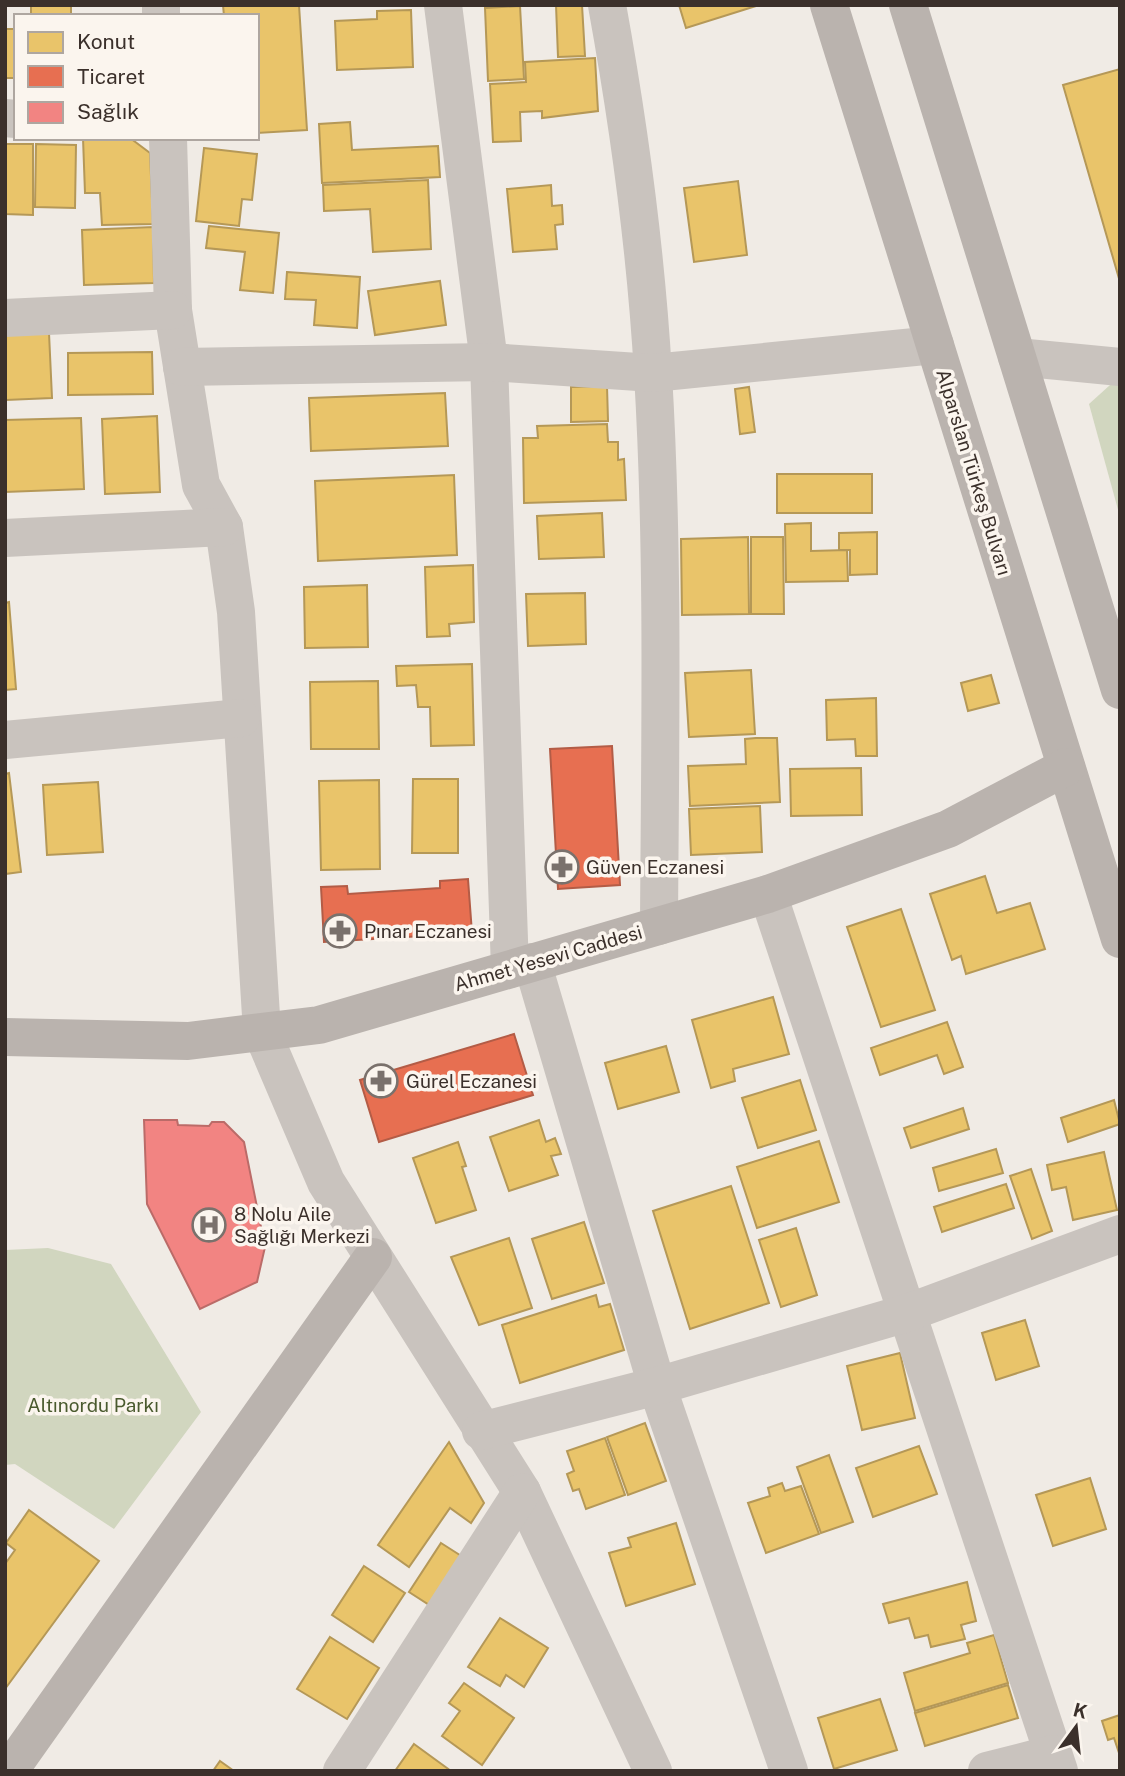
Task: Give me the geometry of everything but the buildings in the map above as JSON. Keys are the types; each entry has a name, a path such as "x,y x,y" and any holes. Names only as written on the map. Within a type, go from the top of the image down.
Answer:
{"street":[{"path":"443,5 489,362 522,966 657,1386 789,1771"},
{"path":"607,5 626,107 653,373 660,565 660,926"},
{"name":"Alparslan Türkeş Bulvarı","path":"829,5 1120,939"},
{"path":"908,5 1120,690"},
{"path":"168,140 173,310 201,485 224,527 236,612 262,1032 326,1182 522,1492 648,1768"},
{"path":"5,318 173,310"},
{"path":"182,367 489,362 653,373 934,345"},
{"path":"1017,356 1120,367"},
{"path":"5,538 224,527"},
{"path":"5,740 241,718"},
{"name":"Ahmet Yesevi Caddesi","path":"5,1037 188,1041 319,1024 768,894 947,829 1066,766"},
{"path":"768,894 1056,1762 987,1771"},
{"path":"481,1431 657,1386 907,1313 1120,1234"},
{"path":"9,1771 373,1257"},
{"path":"342,1771 522,1492"}],"green space":[{"path":"1120,376 1120,517 1089,404"},
{"name":"Altınordu Parkı","path":"48,1248 111,1264 201,1412 114,1529 15,1464 5,1465 5,1250"}],"place":[{"name":"Güven Eczanesi","path":"562,867"},
{"name":"Pınar Eczanesi","path":"340,931"},
{"name":"Gürel Eczanesi","path":"381,1081"},
{"name":"8 Nolu Aile Sağlığı Merkezi","path":"209,1225"}]}
